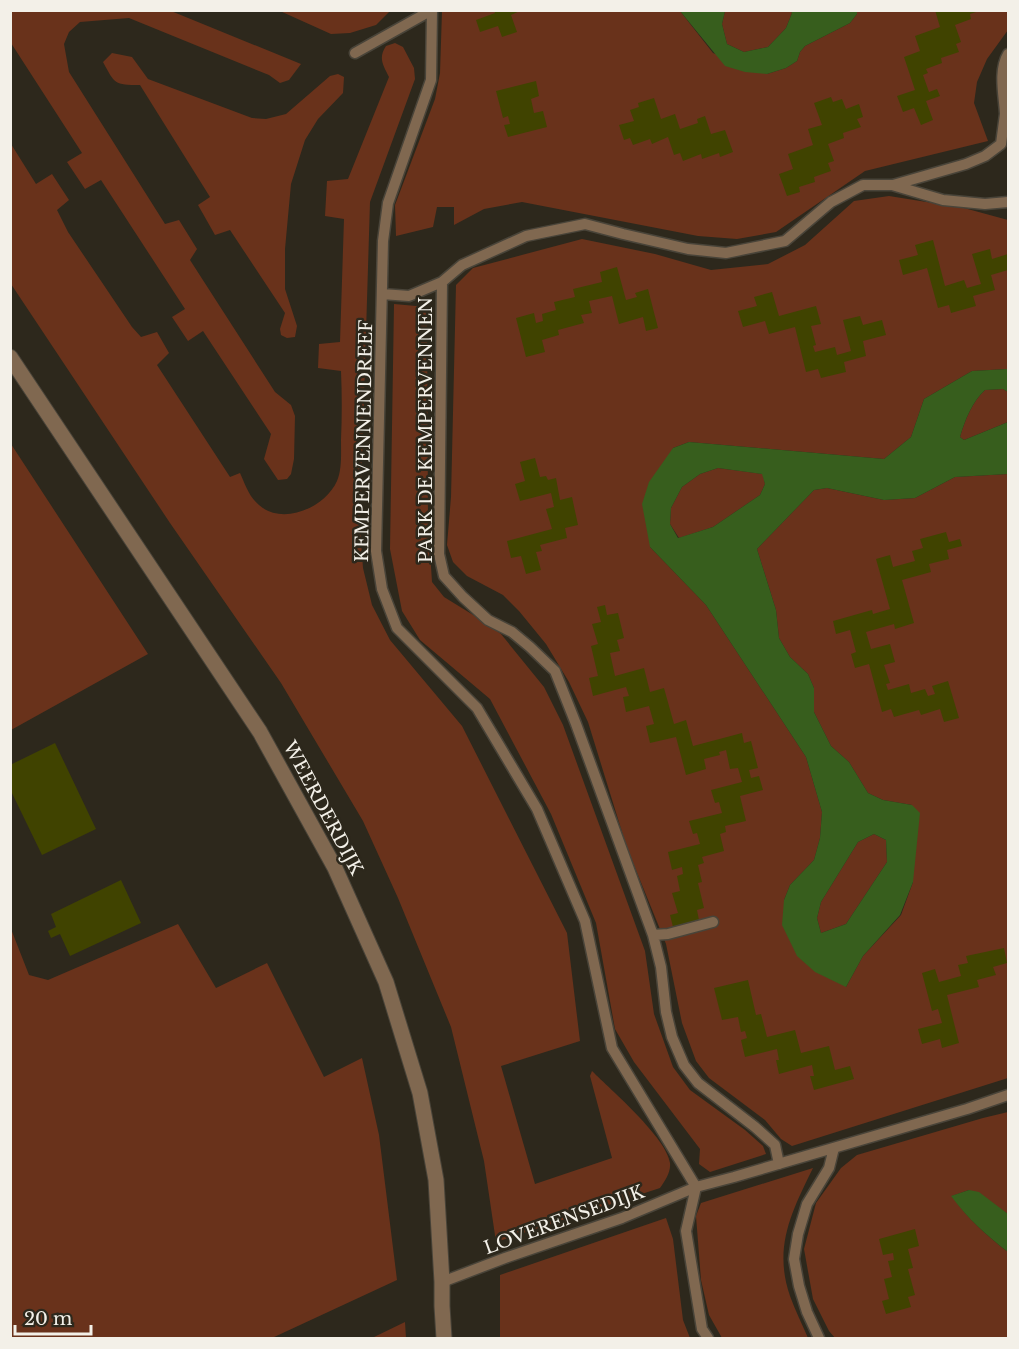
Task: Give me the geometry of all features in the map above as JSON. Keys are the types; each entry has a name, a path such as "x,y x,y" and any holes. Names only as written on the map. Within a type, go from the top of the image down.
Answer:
{"street":[{"name":"WEERDERDIJK","path":"10,357 260,732 335,868 386,982 420,1093 436,1180 444,1338"}],"lane":[{"path":"355,53 432,10"},
{"name":"KEMPERVENNENDREEF","path":"432,10 431,80 388,203 383,241 376,551 382,589 396,628 477,708 537,809 585,921 612,1048 696,1186"},
{"name":"PARK DE KEMPERVENNEN","path":"779,1164 775,1145 698,1083 684,1065 672,1037 666,1012 661,967 653,935 555,671 512,632 488,620 444,576 439,554 442,282 462,265 526,236 585,224 688,249 726,253 785,241 831,202 863,185 892,185 966,164 985,156 1001,144 1007,117 1002,81 1004,61 1008,54"},
{"name":"PARK DE KEMPERVENNEN","path":"892,185 943,200 985,204 1008,202"},
{"path":"382,294 409,296 442,282"},
{"path":"653,935 668,934 713,921"},
{"path":"708,1338 702,1329 686,1231 696,1186 834,1148 1008,1095"},
{"path":"819,1338 799,1286 794,1259 798,1234 807,1204 829,1168 834,1148"},
{"name":"LOVERENSEDIJK","path":"442,1282 622,1218 696,1186"}],"shaded area":[{"path":"791,10 786,28 768,47 744,52 727,44 722,24 725,11"},
{"path":"10,11 171,11 301,64 289,80 280,83 269,75 129,18 80,22 69,32 64,44 69,72 165,224 179,220 197,249 190,260 275,392 291,405 295,416 294,459 291,474 287,479 278,480 264,459 271,434 203,331 188,341 172,317 185,309 101,180 85,189 67,162 82,153 11,43"},
{"path":"280,11 390,11 376,25 350,33 331,34"},
{"path":"442,11 680,11 713,53 767,74 786,68 797,61 805,46 850,23 857,11 1008,11 1008,30 987,59 977,82 974,103 988,141 865,171 776,232 737,239 698,236 522,202 484,209 454,225 454,207 437,207 433,227 396,236 395,205 435,99 440,73"},
{"path":"680,11 725,11 722,24 727,44 744,52 768,47 786,28 791,11 857,11 857,14 850,23 805,46 797,61 786,68 767,74 745,72 725,66"},
{"path":"395,43 403,47 414,68 415,79 370,202 360,529 363,568 372,605 390,640 462,726 567,933 580,1041 501,1066 535,1184 612,1158 590,1076 592,1071 649,1128 667,1153 670,1163 669,1173 660,1188 496,1242 484,1161 451,1027 398,898 363,821 281,683 170,523 11,284 11,144 36,184 52,174 69,200 57,210 68,232 132,327 141,337 157,332 169,353 157,365 230,477 240,473 253,498 268,511 291,514 313,506 331,491 339,476 341,461 341,371 318,368 319,344 340,342 344,219 325,216 327,181 348,179 389,77 382,62 382,54 386,46"},
{"path":"112,53 132,57 148,79 252,118 266,119 286,114 330,76 338,74 344,77 343,93 318,119 305,140 291,184 285,249 285,289 297,326 295,337 287,338 281,335 280,329 285,313 230,230 215,235 198,205 210,197 140,85 120,84 110,75 103,62"},
{"path":"889,196 964,208 1008,220 1008,369 972,371 924,399 911,437 884,459 689,442 673,448 650,547 706,605 806,757 822,812 820,838 814,860 790,885 784,900 846,987 863,956 901,915 913,882 912,805 883,800 868,793 849,762 831,746 814,712 814,688 808,674 790,657 779,638 776,610 757,549 814,490 827,488 884,500 915,498 955,477 1008,474 1008,1078 792,1146 781,1139 765,1120 709,1078 696,1061 682,1023 666,944 627,848 588,722 569,682 546,644 519,611 503,595 467,576 453,562 447,545 451,497 456,285 473,268 582,239 655,254 711,270 768,264 805,245 854,201"},
{"path":"394,304 427,307 428,520 432,582 444,597 501,634 544,687 563,725 645,951 654,1014 673,1067 690,1090 745,1130 763,1146 766,1154 710,1172 699,1164 700,1149 634,1062 615,1029 596,923 551,814 490,699 420,640 402,611 390,549"},
{"path":"1008,369 1008,392 1003,389 985,390 969,412 960,437 964,440 1008,422 1008,474 955,477 915,498 884,500 827,488 814,490 757,549 776,610 779,638 790,657 808,674 814,688 814,712 831,746 849,762 868,793 883,800 912,805 920,813 913,882 900,915 863,956 846,987 815,972 797,956 782,925 784,900 790,885 814,860 820,838 822,812 806,757 706,605 650,547 642,504 649,482 673,448 689,442 884,459 911,437 924,399 972,371","holes":["718,468 762,474 765,484 760,495 713,527 678,538 670,524 671,508 682,487 700,474","874,834 886,840 887,862 846,924 821,933 817,918 821,902 858,842"]},
{"path":"1003,389 1008,392 1008,422 964,440 960,437 964,424 980,395 985,390"},
{"path":"11,444 148,654 10,730"},
{"path":"718,468 763,474 765,484 760,495 713,527 679,538 670,524 671,508 682,487 700,474"},
{"path":"874,834 886,840 887,862 846,924 821,933 817,918 821,902 858,842"},
{"path":"178,924 216,988 267,963 324,1077 362,1058 379,1135 397,1280 272,1338 11,1338 11,929 29,975 48,980"},
{"path":"1008,1112 1008,1214 969,1190 952,1196 978,1226 1008,1252 1008,1338 835,1338 813,1299 804,1249 816,1203 841,1168 857,1155"},
{"path":"813,1168 792,1214 784,1245 783,1261 790,1296 808,1338 722,1338 709,1315 701,1280 696,1216 701,1203"},
{"path":"969,1190 979,1192 1008,1214 1008,1252 992,1240 951,1196"},
{"path":"666,1218 673,1239 683,1320 690,1338 500,1338 500,1275"},
{"path":"405,1322 406,1338 372,1338"}],"building":[{"path":"494,10 522,10 511,15 517,32 502,37 498,26 480,32 476,20 495,13"},
{"path":"935,10 979,11 970,14 971,19 955,25 961,42 956,44 959,52 941,58 942,63 926,69 928,73 923,75 929,92 937,89 940,96 926,101 933,120 921,125 914,108 903,112 897,96 915,90 904,57 920,51 915,36 940,27"},
{"path":"536,81 539,96 531,99 534,113 543,111 547,127 508,137 504,125 510,124 508,116 503,118 496,91"},
{"path":"831,97 833,102 842,99 846,109 859,104 863,117 857,119 861,127 843,133 844,138 828,144 834,161 828,163 831,171 814,177 815,182 799,187 800,192 787,196 779,174 793,169 788,154 813,145 808,129 822,125 814,103"},
{"path":"654,98 661,119 675,114 680,129 698,123 697,119 705,116 711,134 725,130 733,152 720,157 719,153 702,159 701,154 683,161 680,153 674,155 668,137 652,144 650,139 633,145 630,138 624,140 619,125 634,121 630,110 639,107 638,103"},
{"path":"933,240 945,286 964,280 967,288 981,284 972,254 990,249 992,259 1008,254 1008,270 991,275 995,290 973,296 976,306 951,313 949,305 938,308 927,268 903,275 899,260 918,255 915,245"},
{"path":"617,267 626,300 637,297 635,293 648,289 658,328 646,331 643,317 619,324 612,296 589,301 592,313 581,315 584,323 558,330 559,335 542,340 545,352 526,357 516,318 534,313 536,323 543,321 542,314 556,310 554,302 575,297 573,289 602,282 600,272"},
{"path":"772,292 779,316 816,306 821,324 811,326 816,345 813,346 815,352 835,347 837,355 851,351 843,320 860,316 863,325 882,320 886,335 863,341 866,356 844,362 846,372 821,378 818,369 806,372 795,327 769,334 765,321 743,327 738,311 757,306 754,297"},
{"path":"535,458 540,477 546,476 548,480 556,478 560,500 572,497 578,525 565,528 567,538 540,545 542,551 536,552 541,570 526,574 521,556 511,558 507,541 552,529 546,509 554,507 551,493 520,501 515,484 525,481 520,462"},
{"path":"946,532 949,542 960,539 962,546 947,550 949,559 929,564 931,572 902,580 914,623 895,629 894,624 866,632 871,649 890,644 895,662 884,665 890,683 886,684 888,690 909,684 911,693 925,689 928,696 935,694 932,686 948,681 959,718 944,722 940,709 921,715 919,710 894,717 891,709 882,712 869,664 855,668 851,654 856,652 850,630 836,634 833,621 872,610 873,614 890,609 876,559 890,555 893,567 915,561 912,551 923,548 920,539"},
{"path":"605,605 607,615 618,613 624,638 617,640 620,651 610,653 615,676 644,668 650,692 664,688 674,724 686,720 693,746 742,733 744,743 751,741 758,768 749,770 751,778 759,776 763,790 740,796 746,821 725,826 726,832 720,834 724,851 702,857 704,863 698,865 702,882 698,883 704,908 697,910 699,920 673,927 670,915 678,913 672,893 680,891 677,876 683,874 682,867 672,870 668,852 700,844 697,833 693,834 689,821 722,813 719,802 715,803 711,790 742,782 738,768 730,769 726,750 719,752 720,755 704,759 706,769 686,775 676,737 650,743 646,726 654,724 649,706 626,712 623,697 629,696 626,687 593,696 589,678 598,676 591,646 598,644 592,624 601,622 597,607"},
{"path":"55,743 96,829 42,855 10,789 10,765"},
{"path":"121,880 141,923 70,956 60,934 51,938 48,931 56,927 51,914"},
{"path":"1004,948 1007,963 993,967 996,975 977,980 979,987 947,995 959,1043 942,1048 940,1039 922,1044 918,1029 942,1023 938,1009 932,1011 922,973 935,969 939,982 961,976 958,965 968,963 966,956"},
{"path":"748,980 756,1015 761,1014 767,1037 795,1030 801,1053 829,1046 835,1070 850,1066 854,1079 814,1090 810,1076 814,1076 812,1065 779,1074 776,1060 779,1060 777,1049 745,1057 741,1040 747,1038 745,1031 741,1032 738,1017 722,1020 714,988"},
{"path":"915,1229 919,1246 908,1249 913,1268 908,1269 915,1295 908,1297 911,1307 886,1314 882,1301 889,1299 884,1279 892,1277 888,1261 894,1260 893,1253 883,1255 879,1239"}]}
